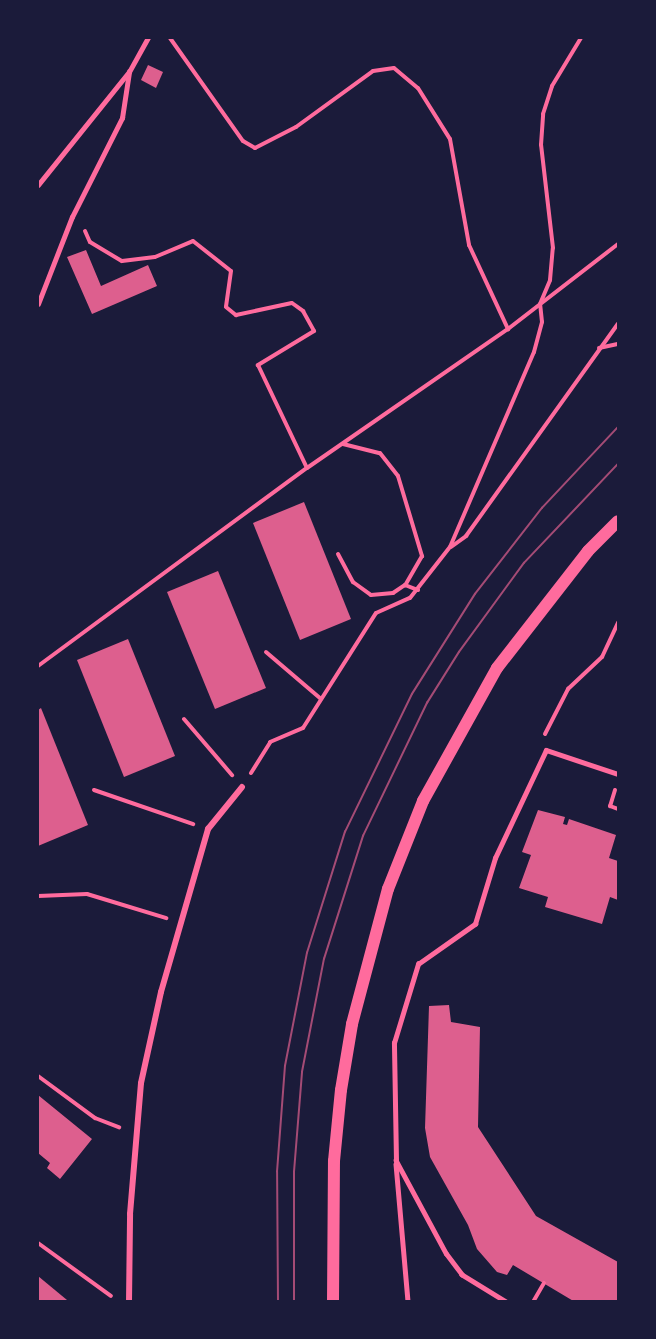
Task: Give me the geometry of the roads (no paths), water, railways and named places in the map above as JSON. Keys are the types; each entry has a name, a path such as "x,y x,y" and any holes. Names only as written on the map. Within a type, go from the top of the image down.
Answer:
{"main road":[{"path":"333,1302 334,1171 341,1090 352,1024 388,889 423,801 497,668 588,551 618,521"}],"street":[{"path":"129,1302 130,1214 141,1083 181,922 208,829 242,787"}],"lane":[{"path":"38,185 129,72 148,38"},
{"path":"38,304 72,217 122,118 129,72"},
{"path":"408,1302 396,1161 394,1043 418,964 475,924 495,858 546,750 618,774"},
{"path":"396,1161 446,1254 462,1275 506,1302"}],"tram line":[{"path":"278,1302 277,1172 285,1066 307,953 345,832 412,694 475,594 542,508 618,427"},
{"path":"294,1302 294,1172 302,1072 324,959 363,836 427,703 459,652 524,563 618,464"}]}
